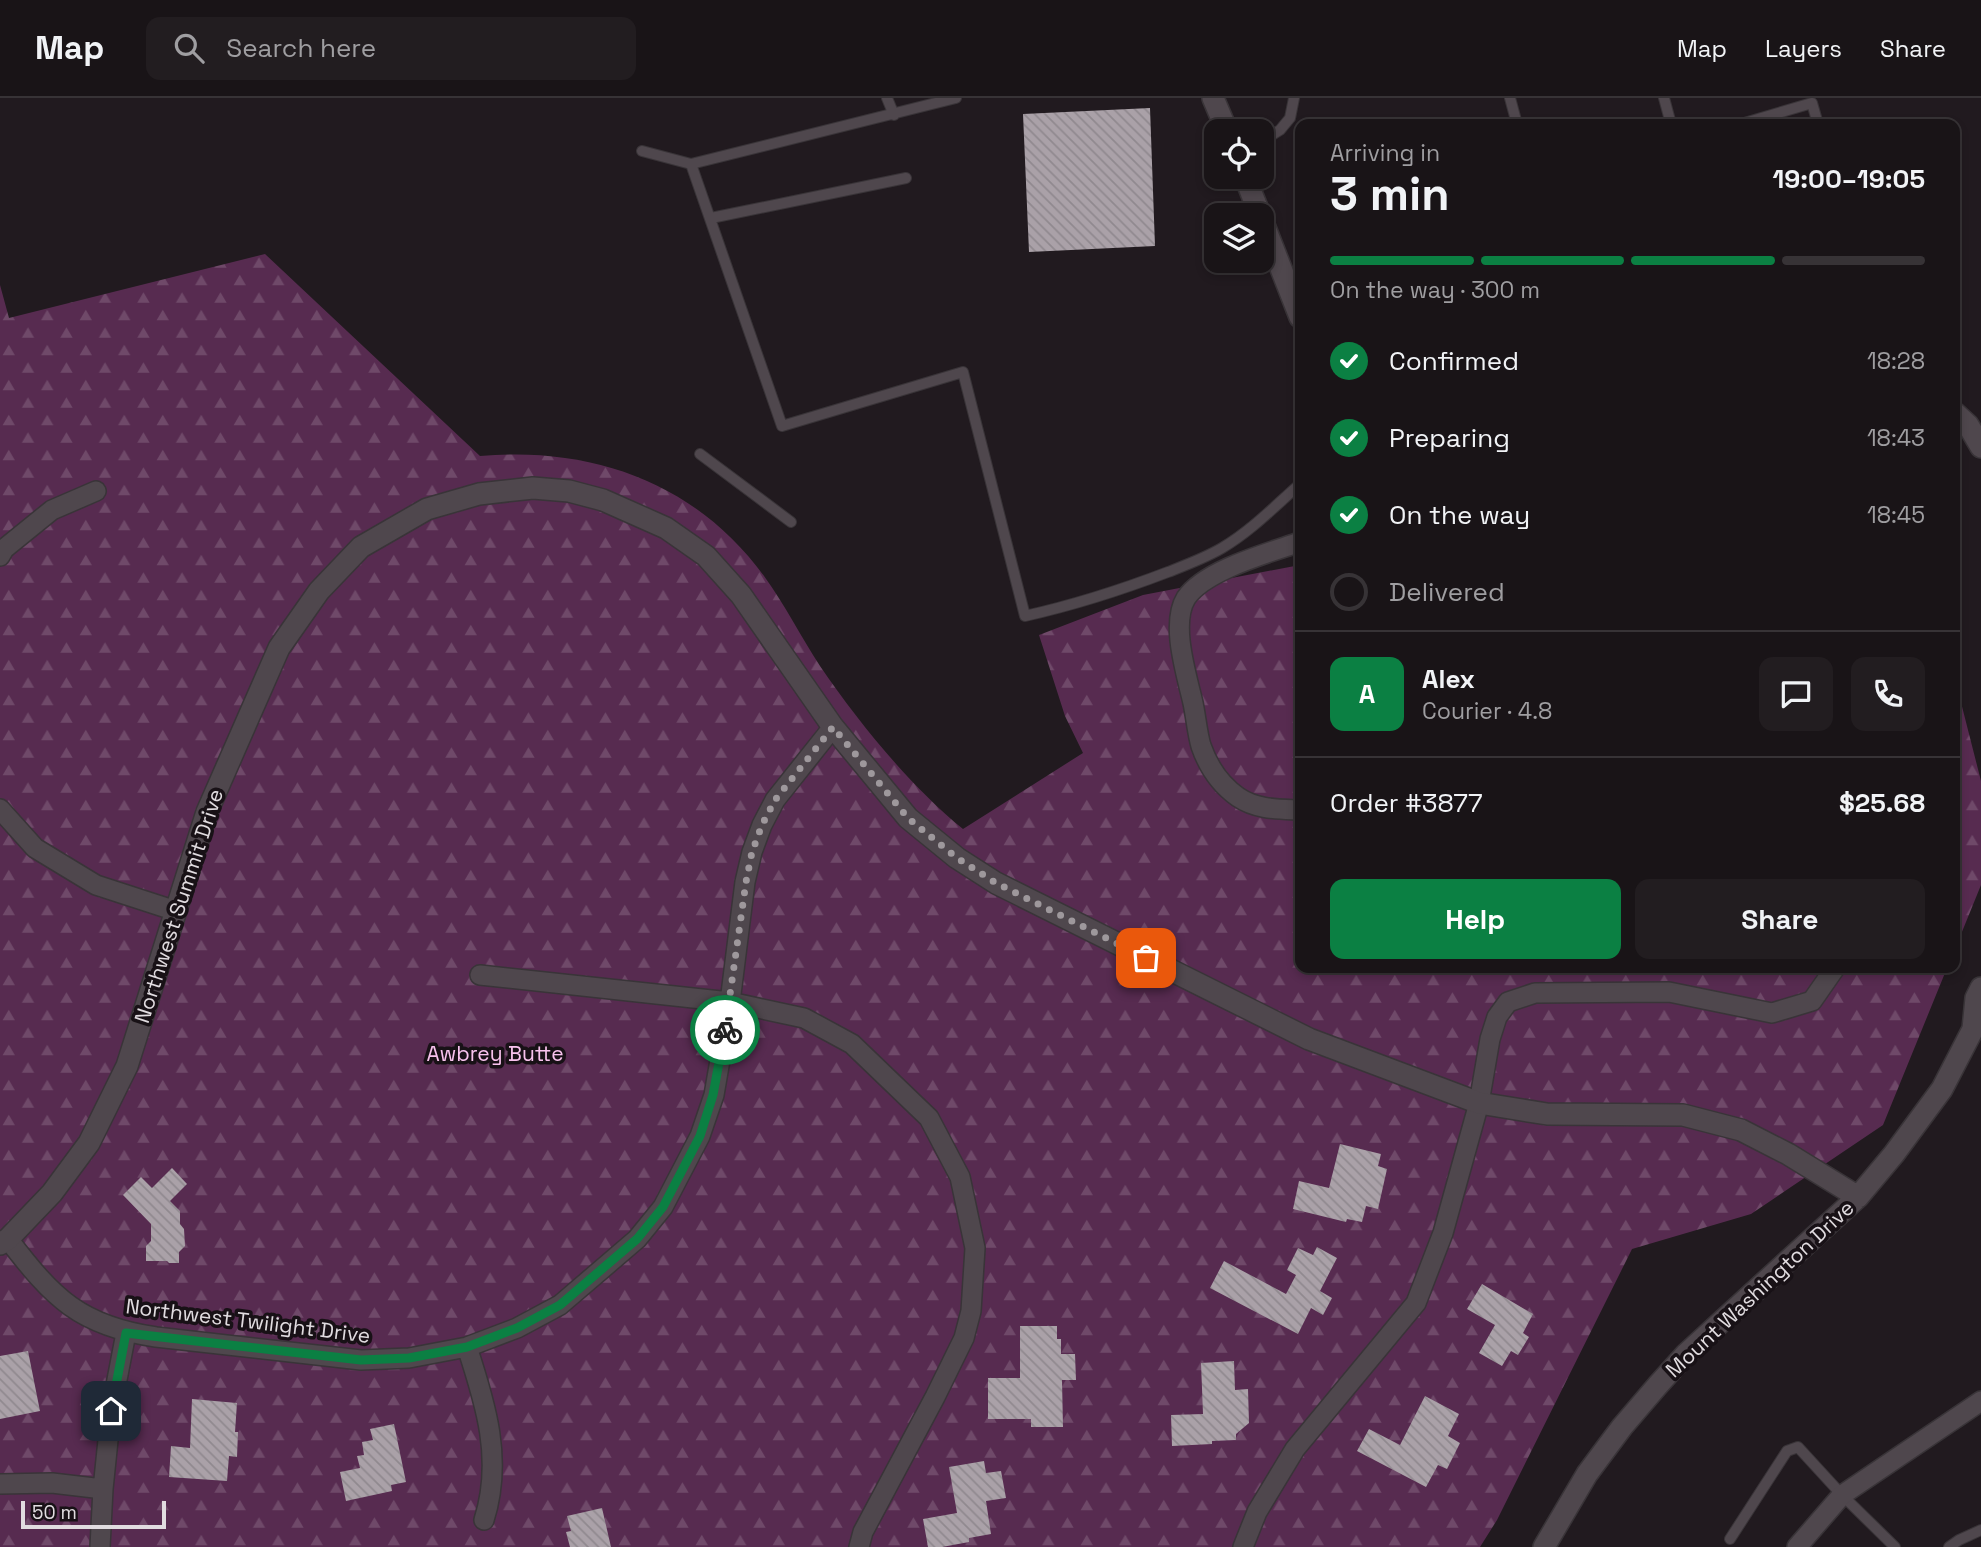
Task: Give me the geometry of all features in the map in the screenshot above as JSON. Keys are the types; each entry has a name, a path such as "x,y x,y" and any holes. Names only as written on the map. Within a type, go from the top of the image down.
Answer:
{"street":[{"path":"1213,98 1222,119"},
{"path":"1274,251 1295,304"},
{"path":"1960,418 1968,425 1981,447"},
{"name":"Northwest Summit Drive","path":"4,1242 52,1193 89,1143 127,1066 207,812 279,648 319,591 361,547 427,509 479,494 533,488 569,491 603,500 666,528 706,556 741,595 833,727 908,818 957,858 996,883 1309,1039 1479,1103 1547,1114 1683,1115 1741,1130 1858,1197"},
{"path":"0,556 4,549 52,510 96,491"},
{"path":"1295,544 1253,558 1208,578 1184,601 1180,620 1180,643 1202,747 1217,778 1239,798 1266,809 1295,810"},
{"name":"Northwest Twilight Drive","path":"4,1242 58,1298 80,1313 126,1333 361,1360 409,1358 467,1347 517,1328 560,1305 637,1239 663,1207 700,1136 713,1095 752,852 775,800 833,727"},
{"path":"0,809 36,848 96,885 176,911"},
{"path":"1243,1547 1257,1512 1295,1449 1416,1303 1443,1233 1479,1103 1490,1039 1497,1017 1507,1002 1535,993 1668,992 1772,1013 1812,1001 1832,973"},
{"path":"480,975 730,1002 804,1018 852,1044 929,1118 960,1177 975,1248 971,1311 964,1338 863,1532 859,1547"},
{"name":"Mount Washington Drive","path":"1544,1547 1587,1475 1622,1427 1658,1385 1686,1354 1858,1197 1894,1154 1942,1089 1977,1025 1976,998 1981,988"},
{"path":"100,1547 111,1411 126,1333"},
{"path":"467,1347 490,1423 493,1477 491,1497 484,1520"},
{"path":"1797,1547 1842,1495 1981,1401"},
{"path":"0,1485 52,1483 103,1489"}],"lane":[{"path":"887,98 894,115"},
{"path":"642,151 691,164 956,98"},
{"path":"1274,134 1290,118 1294,98"},
{"path":"1510,98 1516,119"},
{"path":"1664,98 1670,119"},
{"path":"1758,119 1812,103 1817,119"},
{"path":"691,164 782,426 963,372 1025,616 1072,606 1132,586 1221,549 1252,527 1295,488"},
{"path":"711,218 906,178"},
{"path":"700,454 791,522"},
{"path":"1730,1539 1787,1451 1798,1447 1895,1547"},
{"path":"1949,1547 1959,1539 1981,1530"}],"green space":[{"name":"Awbrey Butte","path":"265,254 480,456 522,454 562,457 602,465 639,477 674,495 707,517 737,544 764,576 820,666 868,731 905,774 963,829 1083,753 1065,716 1039,635 1143,595 1295,566 1295,973 1945,973 1883,1125 1751,1214 1632,1249 1497,1520 1480,1547 0,1547 0,285 9,318"},
{"path":"1960,699 1981,781 1981,885 1960,937"}],"building":[{"path":"1150,108 1155,246 1029,252 1023,114"},
{"path":"1340,1144 1381,1154 1378,1166 1387,1169 1378,1209 1366,1206 1362,1222 1347,1219 1346,1222 1293,1209 1299,1181 1329,1188"},
{"path":"172,1168 187,1184 170,1201 180,1211 185,1246 179,1252 179,1263 146,1261 146,1246 151,1241 151,1224 123,1195 141,1177 152,1188"},
{"path":"1317,1247 1337,1258 1320,1291 1332,1298 1323,1315 1311,1308 1298,1334 1210,1288 1224,1261 1286,1294 1296,1275 1287,1270 1298,1248 1313,1255"},
{"path":"1482,1284 1533,1314 1523,1333 1529,1337 1518,1355 1511,1351 1502,1366 1479,1353 1495,1325 1467,1309"},
{"path":"1020,1326 1057,1326 1057,1339 1061,1339 1061,1354 1075,1354 1076,1380 1062,1380 1063,1427 1031,1427 1031,1419 988,1419 988,1378 1020,1378"},
{"path":"28,1351 40,1411 0,1419 0,1356"},
{"path":"1234,1361 1235,1390 1248,1389 1249,1423 1236,1434 1236,1440 1172,1446 1171,1415 1203,1414 1201,1363"},
{"path":"1425,1396 1459,1414 1448,1436 1460,1443 1447,1469 1438,1465 1426,1487 1357,1451 1369,1429 1400,1445"},
{"path":"192,1399 237,1403 237,1457 229,1456 227,1481 169,1477 171,1446 190,1448"},
{"path":"394,1424 406,1482 391,1485 392,1491 346,1501 340,1472 360,1468 357,1456 364,1455 362,1442 373,1440 370,1429"},
{"path":"984,1461 986,1473 1001,1471 1006,1498 986,1501 991,1534 969,1538 969,1542 928,1547 923,1519 957,1513 949,1467"},
{"path":"602,1508 611,1547 570,1547 566,1532 571,1531 567,1516"}],"way so far":[{"path":"725,1030 752,852 775,800 833,727 908,818 957,858 996,883 1146,958"}],"route":[{"path":"111,1411 126,1333 361,1360 409,1358 467,1347 517,1328 560,1305 637,1239 663,1207 700,1136 713,1095 725,1030"}]}
